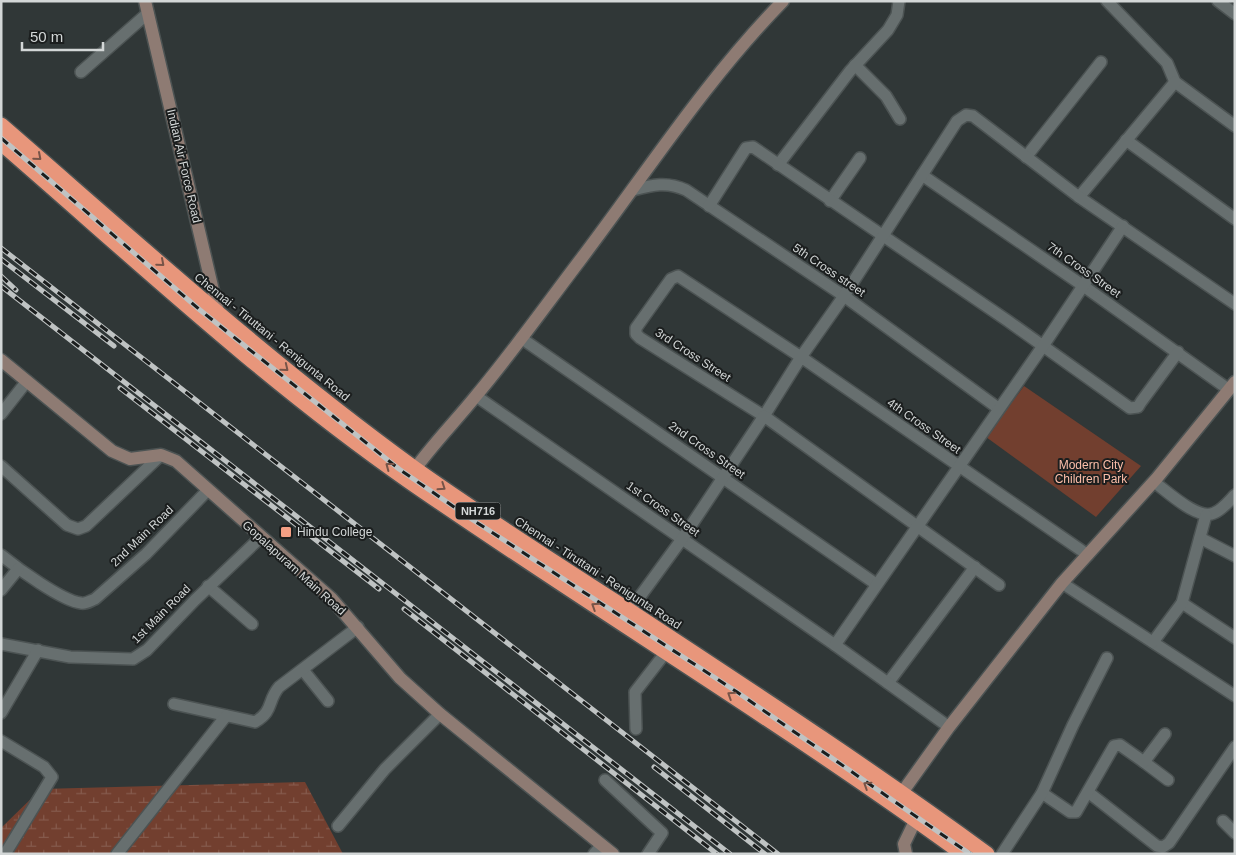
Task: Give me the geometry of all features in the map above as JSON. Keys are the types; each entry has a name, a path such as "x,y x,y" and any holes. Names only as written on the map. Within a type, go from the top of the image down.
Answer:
{"highway":[{"name":"Chennai - Tiruttani - Renigunta Road","path":"1,125 219,314 411,474 500,544 626,617 899,798 916,819 964,854"},
{"name":"Chennai - Tiruttani - Renigunta Road","path":"1,143 218,331 312,408 411,474"},
{"name":"Chennai - Tiruttani - Renigunta Road","path":"626,617 666,652 987,854"}],"street":[{"path":"411,474 521,338 633,190 695,104 747,38 784,1"},
{"path":"778,165 855,65 888,30 896,15 899,1"},
{"path":"1107,1 1167,63 1175,82 1235,126"},
{"path":"1218,1 1235,14"},
{"path":"81,72 147,7"},
{"name":"Indian Air Force Road","path":"147,7 219,314 218,331"},
{"path":"1026,157 1101,62"},
{"path":"855,65 886,96 900,119"},
{"path":"1079,197 1175,82"},
{"path":"626,617 723,478 800,357 844,296 957,121 966,115 973,116 1079,197 1231,301 1235,289"},
{"path":"1126,140 1235,219"},
{"path":"709,206 748,147 753,147 1130,408 1138,407 1178,352"},
{"path":"830,200 860,158"},
{"name":"7th Cross Street","path":"922,176 1178,352 1232,386"},
{"name":"5th Cross street","path":"633,190 657,184 676,185 844,296 998,408"},
{"path":"835,645 998,408 1043,346 1123,226"},
{"name":"3rd Cross Street","path":"745,320 676,276 671,279 636,328 636,334 764,416"},
{"name":"4th Cross Street","path":"745,320 1088,554"},
{"name":"2nd Cross Street","path":"521,338 876,584"},
{"path":"1,360 112,451 130,459 161,455"},
{"path":"1,414 28,382"},
{"path":"899,798 949,727 1062,583 1154,482 1232,386"},
{"name":"1st Cross Street","path":"476,396 835,645 949,727"},
{"path":"764,416 999,585"},
{"path":"1,466 67,525 78,529 86,526 161,455"},
{"name":"Gopalapuram Main Road","path":"161,455 176,462 331,598 358,627 400,678 440,714 598,849 613,854"},
{"path":"1154,482 1191,509 1206,515 1217,512 1235,495"},
{"name":"2nd Main Road","path":"18,569 73,601 86,603 95,599 146,554 207,491"},
{"path":"1153,642 1182,603 1206,515"},
{"name":"1st Main Road","path":"1,644 70,657 133,659 147,650 208,586 261,537"},
{"path":"1200,538 1235,556"},
{"path":"1,555 18,569 1,590"},
{"path":"888,683 975,567"},
{"path":"1062,583 1235,696"},
{"path":"208,586 252,624"},
{"path":"1182,603 1235,638"},
{"path":"174,704 247,722 255,722 270,710 275,692 279,687 358,627"},
{"path":"1,713 38,650"},
{"path":"636,730 635,692 666,652"},
{"path":"1002,854 1042,793 1073,724 1107,658"},
{"path":"303,670 328,701"},
{"path":"338,826 385,769 440,714"},
{"path":"117,854 226,716"},
{"path":"1144,762 1165,734"},
{"path":"1,741 44,767 52,777 5,854"},
{"path":"1042,793 1073,813 1079,810 1117,744 1168,780"},
{"path":"1088,792 1157,846 1163,847 1169,843 1235,747"},
{"path":"605,780 662,833 648,854"},
{"path":"906,854 904,844 916,819"},
{"path":"1224,821 1235,833"}],"green space":[{"name":"Modern City Children Park","path":"1024,386 1141,466 1096,517 986,437"},
{"path":"305,782 343,854 1,854 1,828 41,789"}],"railway":[{"path":"1,138 200,310 399,469 473,520 737,692 970,854"},
{"path":"1,248 778,854"},
{"path":"1,259 114,346"},
{"path":"1,276 16,290"},
{"path":"1,286 730,854"},
{"path":"120,388 379,589"},
{"path":"404,609 717,854"},
{"path":"654,767 765,854"}],"place":[{"name":"Hindu College","path":"286,532"}]}
